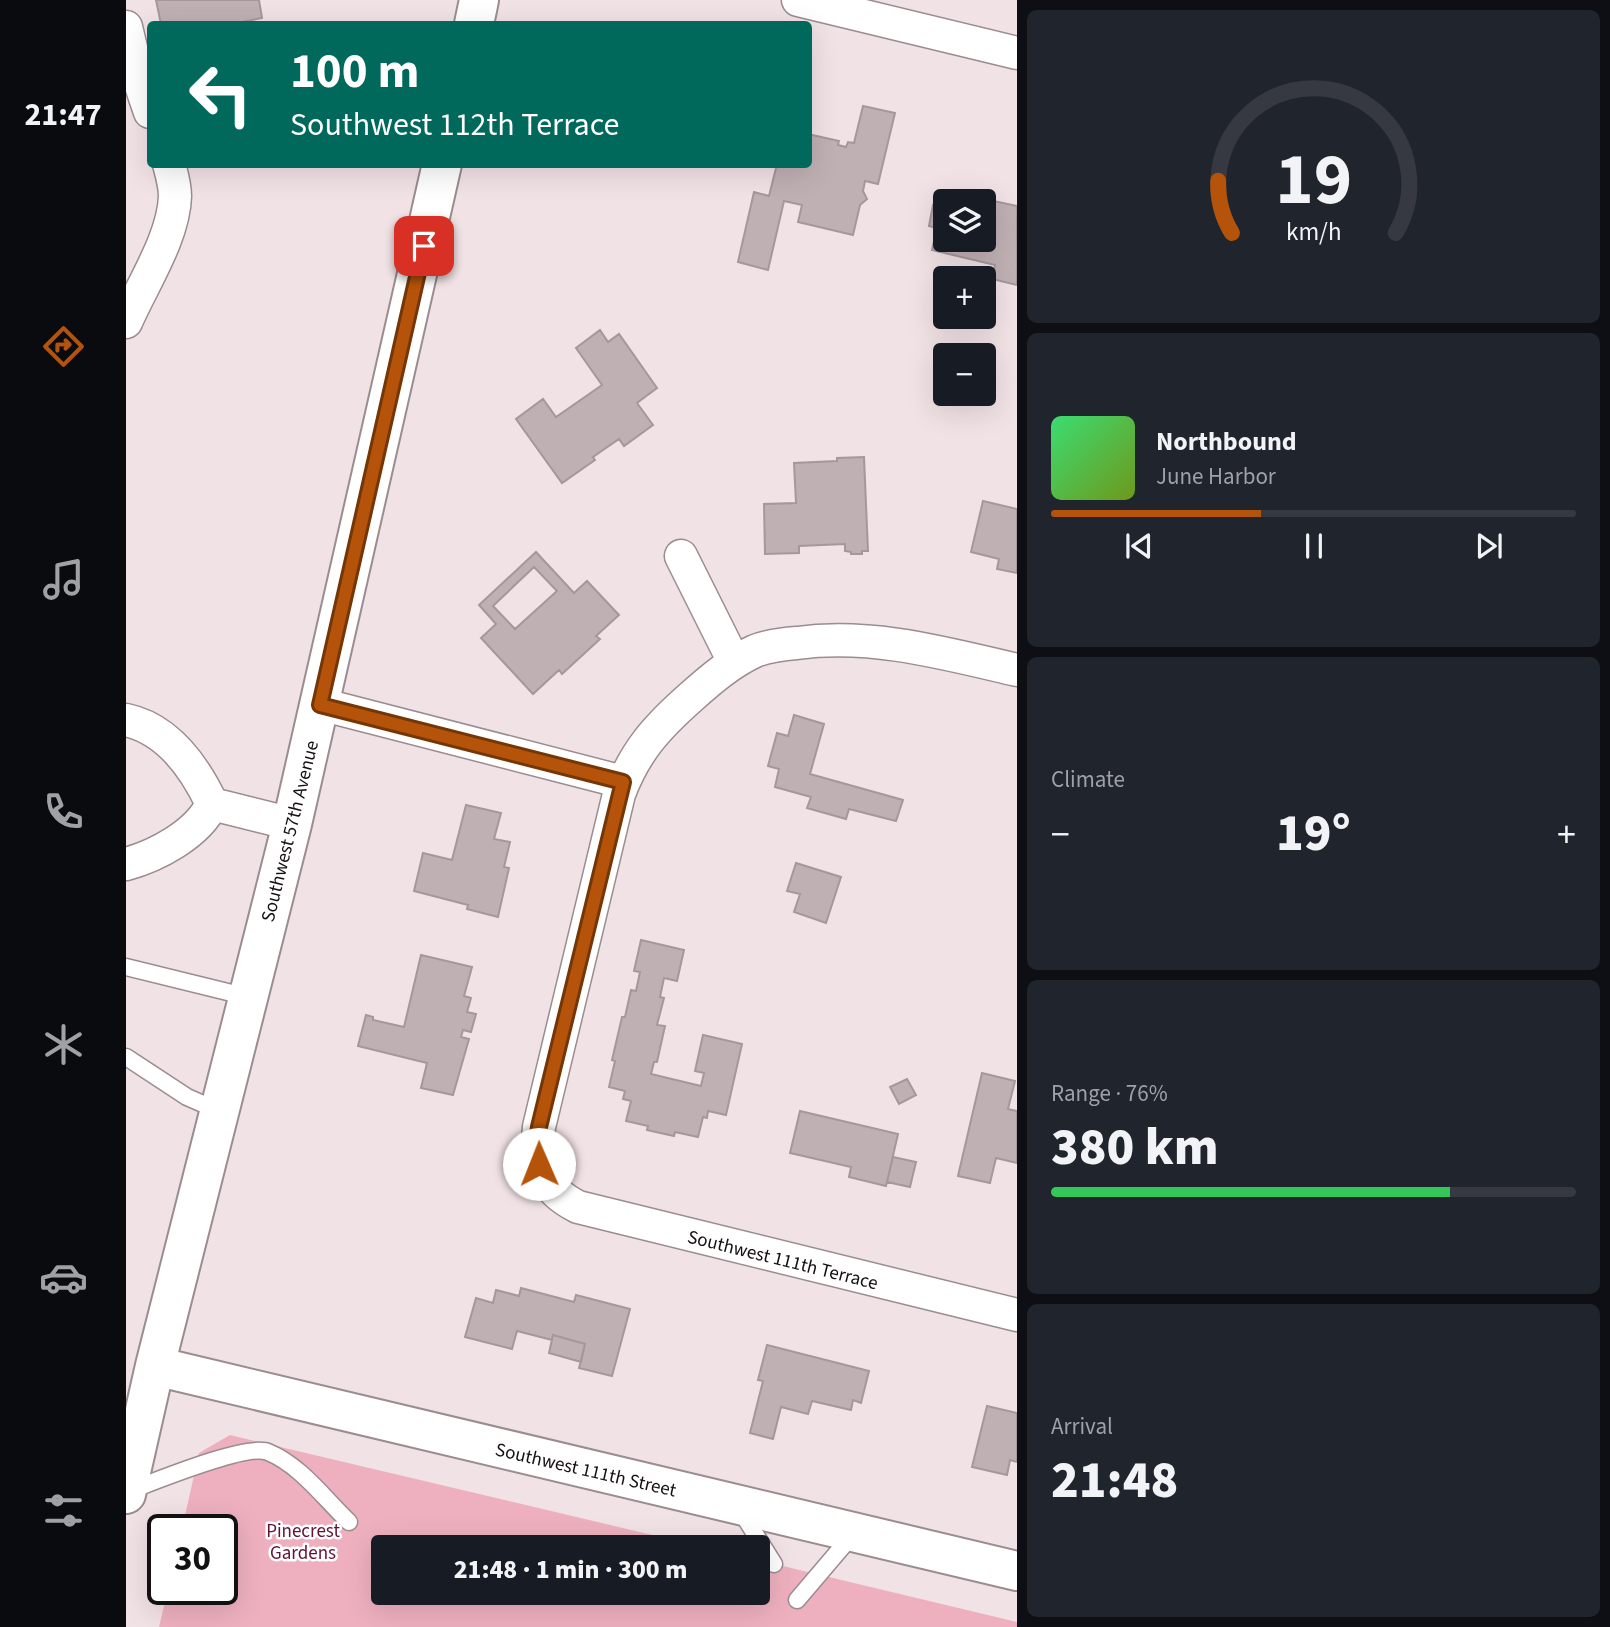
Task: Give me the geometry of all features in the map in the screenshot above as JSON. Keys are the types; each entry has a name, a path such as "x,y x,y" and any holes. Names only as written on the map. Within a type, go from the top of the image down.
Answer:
{"main road":[{"path":"475,21 479,0"},
{"name":"Southwest 57th Avenue","path":"126,1493 155,1366 292,824 441,168"},
{"name":"Southwest 111th Street","path":"155,1366 1017,1572"}],"street":[{"path":"798,0 1017,53"},
{"path":"126,27 147,104"},
{"path":"126,322 172,218 175,191 170,168"},
{"path":"681,556 734,662"},
{"path":"320,705 623,782 647,739 676,710 734,662 757,650 785,644 844,639 889,643 1017,670"},
{"path":"126,720 156,732 173,747 191,767 212,804 292,824"},
{"name":"Southwest 111th Terrace","path":"623,782 539,1127 536,1150 539,1164 554,1191 564,1200 593,1212 1017,1315"},
{"path":"126,864 161,852 186,833 209,811 212,804"}],"lane":[{"path":"126,967 248,997"},
{"path":"126,1057 187,1097 219,1111"},
{"path":"126,1493 220,1457 265,1450 290,1465 349,1522"},
{"path":"737,1505 774,1564"},
{"path":"797,1600 855,1533"}],"green space":[{"name":"Pinecrest Gardens","path":"230,1435 652,1535 371,1535 371,1605 770,1605 770,1563 1017,1622 1017,1627 159,1627 164,1605 238,1605 238,1514 185,1514 199,1453"}],"building":[{"path":"156,0 259,0 262,18 246,21 160,21"},
{"path":"863,106 895,113 878,184 865,181 863,191 867,199 860,205 853,235 798,222 802,205 784,201 768,270 738,262 754,192 769,196 776,168 812,168 812,135 839,141 838,145 846,147 848,142 854,143"},
{"path":"996,202 1017,206 1017,285 996,280 995,265 940,252 996,252"},
{"path":"933,205 933,227 929,226"},
{"path":"600,330 608,342 619,334 657,388 637,403 653,425 624,446 619,439 562,483 516,419 543,399 556,417 602,385 576,348"},
{"path":"864,457 868,551 851,554 845,551 845,544 799,546 799,553 765,554 764,504 796,503 794,463"},
{"path":"983,501 1017,509 1017,573 997,569 999,559 971,552"},
{"path":"536,552 574,593 587,581 619,615 596,636 600,639 562,674 559,670 533,694 481,638 496,624 479,605","holes":["534,567 557,591 515,629 493,606"]},
{"path":"794,715 824,724 810,774 903,800 896,821 849,809 846,819 807,808 811,797 775,787 779,769 768,766 777,733 788,736"},
{"path":"466,805 501,813 494,839 510,842 504,867 509,868 498,917 467,909 468,905 414,891 423,853 452,860"},
{"path":"796,863 841,877 826,923 794,912 800,894 787,891"},
{"path":"641,940 684,950 677,981 664,978 660,997 664,998 657,1025 665,1026 657,1062 654,1062 651,1074 701,1086 704,1073 695,1071 703,1035 742,1044 726,1115 708,1111 707,1118 703,1117 698,1137 675,1132 674,1136 647,1130 648,1126 626,1121 631,1101 623,1099 625,1091 609,1087 622,1017 625,1017 631,990 636,991 640,972 634,971"},
{"path":"421,955 472,967 464,996 471,998 467,1012 476,1014 471,1032 463,1030 461,1037 469,1039 453,1095 421,1088 427,1063 358,1046 366,1015 373,1017 373,1020 404,1027"},
{"path":"982,1073 1015,1081 1008,1109 1017,1111 1017,1163 996,1158 990,1183 958,1176"},
{"path":"907,1079 916,1095 899,1104 890,1087"},
{"path":"800,1111 898,1134 886,1186 849,1177 851,1167 790,1153"},
{"path":"893,1157 916,1162 910,1187 887,1182"},
{"path":"521,1288 574,1302 576,1295 630,1309 612,1376 579,1368 585,1344 553,1335 552,1340 517,1331 512,1349 465,1337 476,1298 493,1303 496,1290 519,1296"},
{"path":"553,1335 585,1344 581,1362 549,1353"},
{"path":"767,1345 869,1371 861,1403 853,1400 851,1410 812,1401 808,1414 781,1407 773,1439 750,1433 763,1381 758,1380"},
{"path":"987,1406 1017,1413 1017,1462 1010,1460 1007,1475 972,1467"}],"route":[{"path":"424,246 320,705 623,782 539,1127 536,1150 539,1164"}]}
